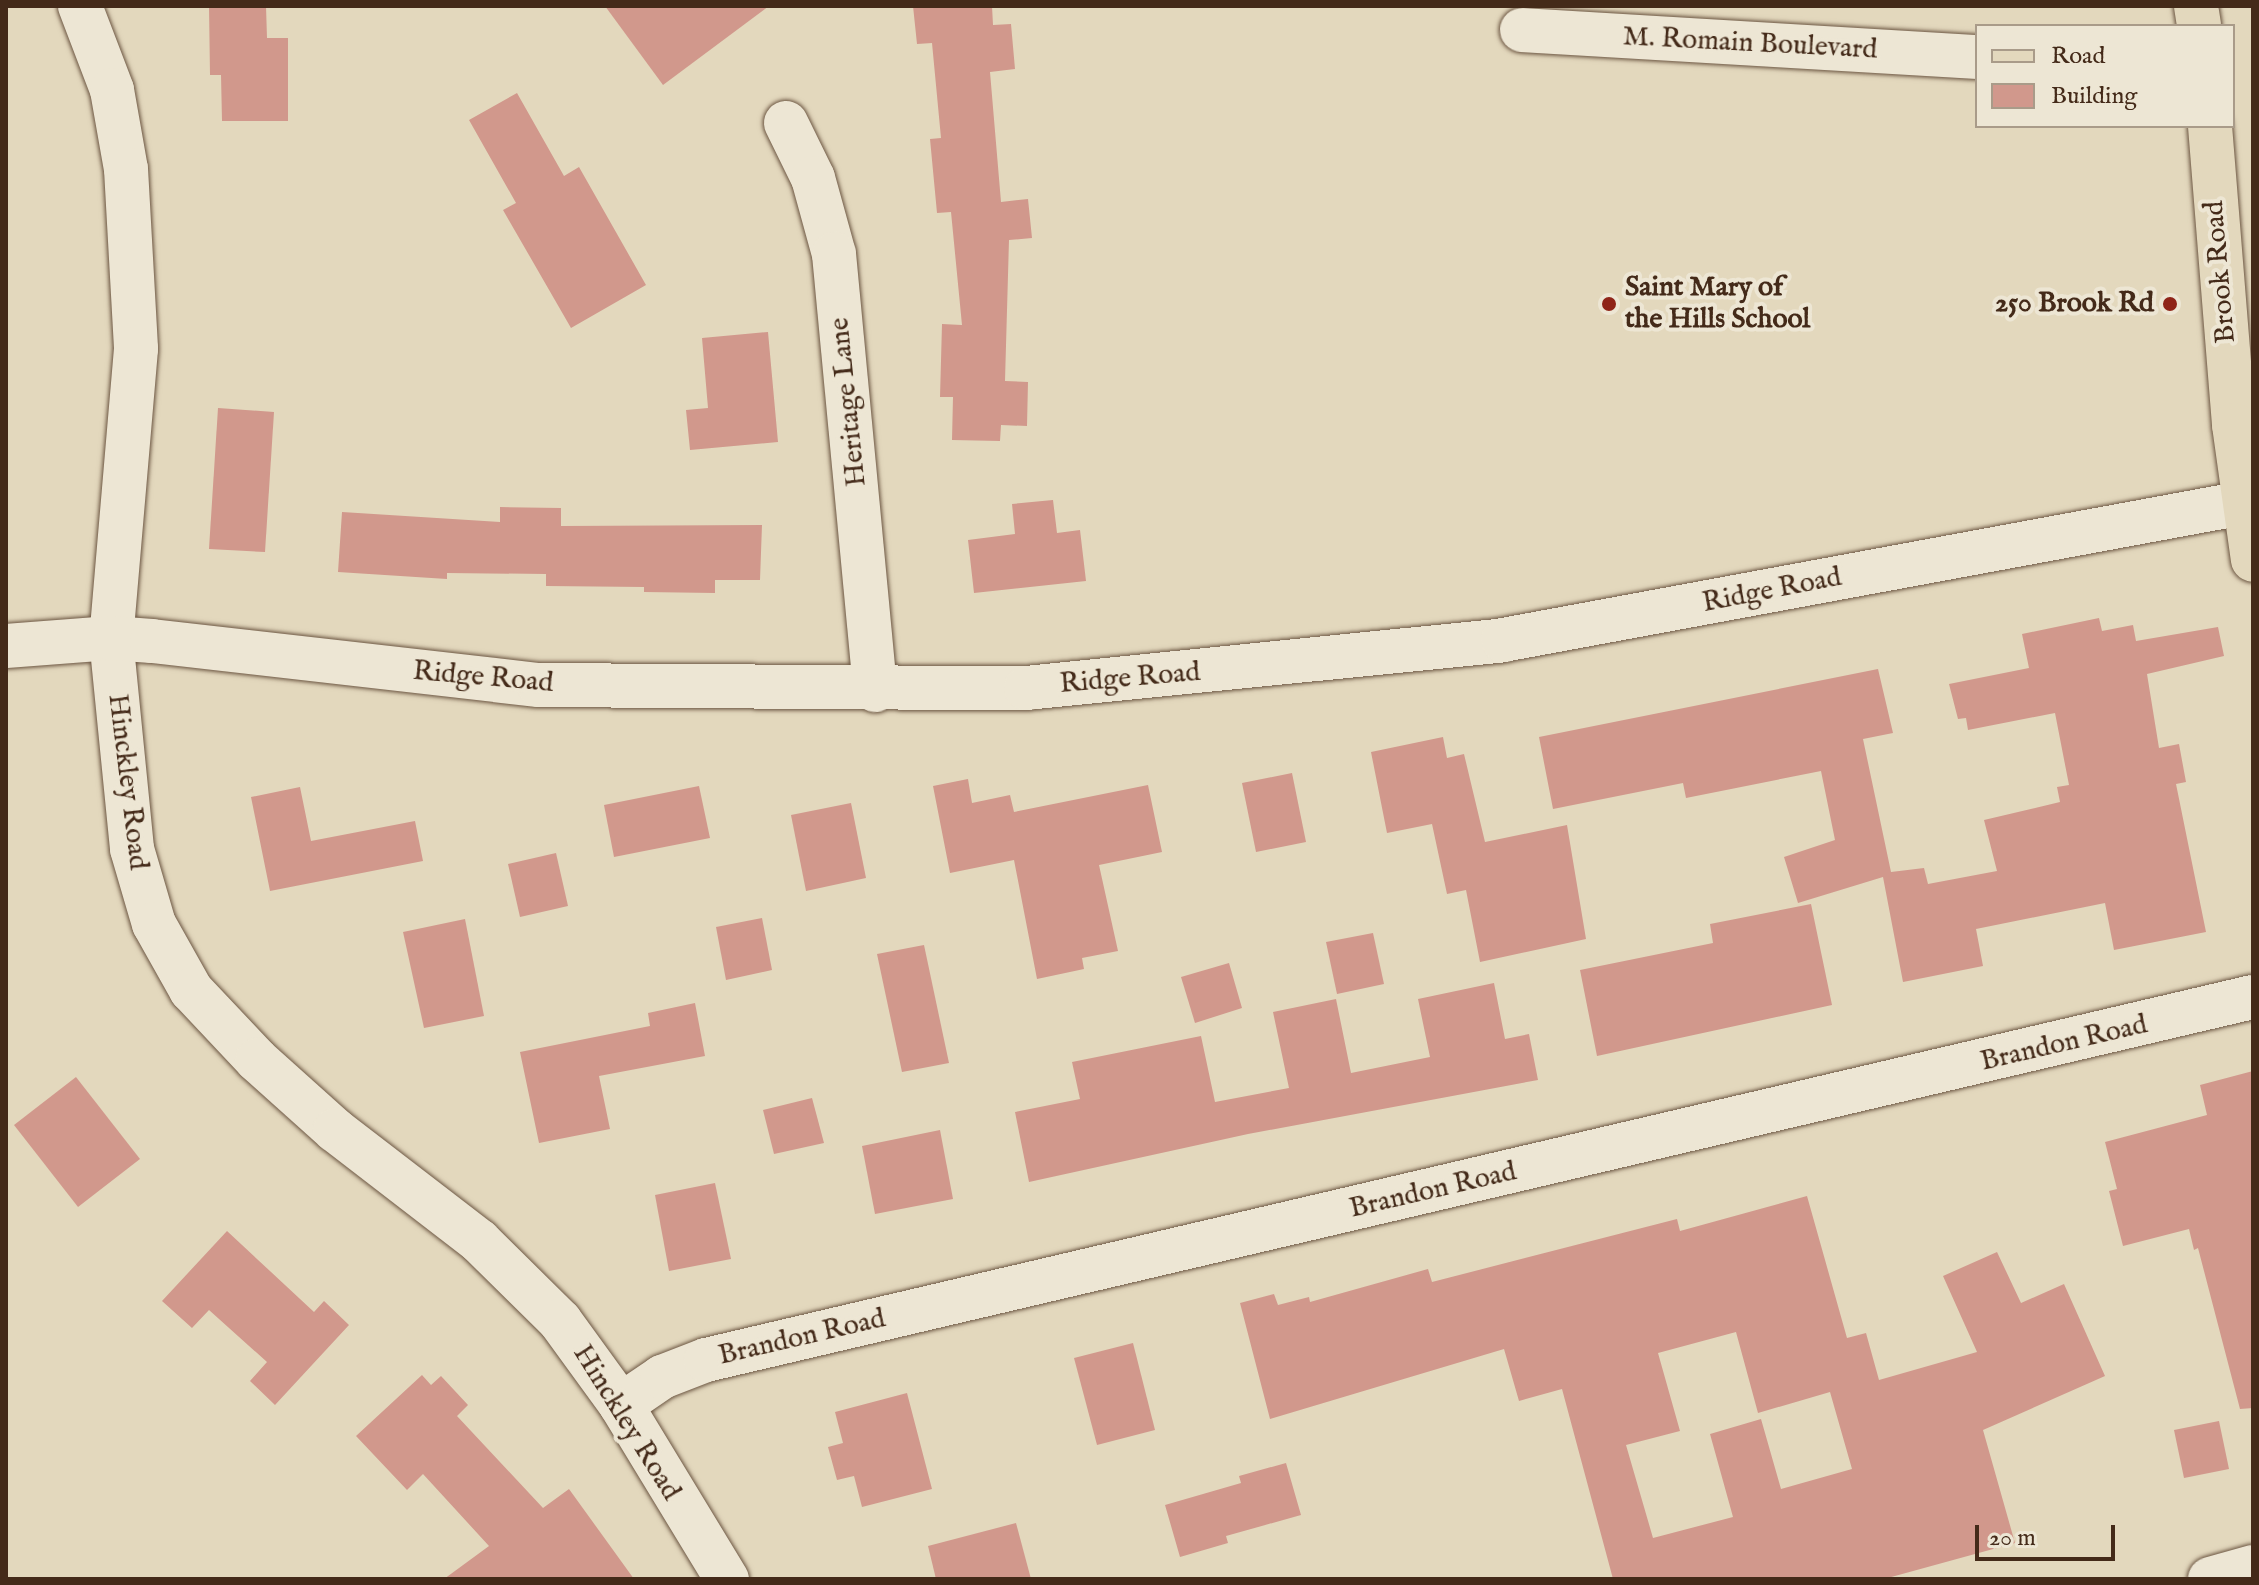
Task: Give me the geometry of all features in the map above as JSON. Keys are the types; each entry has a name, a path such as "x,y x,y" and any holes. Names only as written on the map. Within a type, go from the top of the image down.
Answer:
{"main road":[{"name":"Brook Road","path":"2210,128 2243,503 2253,560"}],"street":[{"name":"Hinckley Road","path":"80,6 120,126 135,307 134,392 112,579 111,638 132,849 154,924 191,990 297,1098 522,1279 560,1321 621,1405 727,1579"},
{"name":"M. Romain Boulevard","path":"1522,30 1975,57"},
{"name":"Heritage Lane","path":"786,123 813,178 834,254 875,690"},
{"name":"Ridge Road","path":"6,646 111,638 539,685 875,690 1026,688 1438,650 2243,503"},
{"name":"Brandon Road","path":"621,1405 662,1377 706,1360 2253,997"},
{"path":"2210,1579 2253,1567"}],"building":[{"path":"209,6 266,6 267,38 288,38 288,121 222,121 221,75 210,75"},
{"path":"605,6 769,6 663,85"},
{"path":"913,6 992,6 993,25 1011,24 1015,69 990,72 1001,202 1028,199 1032,238 1009,240 1005,381 1028,382 1027,426 1001,425 1000,441 952,440 953,397 940,397 942,324 962,325 951,212 937,213 930,139 941,138 932,43 917,44"},
{"path":"517,93 564,176 579,167 646,285 571,328 503,210 516,203 469,120"},
{"path":"768,332 778,442 690,450 686,410 708,408 702,338"},
{"path":"218,408 274,412 265,552 209,549"},
{"path":"1053,500 1057,533 1080,530 1086,581 974,593 968,540 1015,534 1012,504"},
{"path":"500,507 561,508 561,526 762,525 760,580 715,580 715,593 644,592 644,587 546,586 546,574 447,573 447,579 338,572 342,512 500,522"},
{"path":"2099,618 2102,631 2133,625 2136,641 2218,627 2224,656 2147,674 2159,748 2179,744 2186,782 2176,784 2206,932 2114,950 2105,903 1976,929 1983,966 1903,982 1883,877 1798,903 1784,857 1835,840 1821,771 1686,798 1683,783 1553,809 1539,737 1878,669 1893,733 1863,739 1891,872 1924,868 1928,884 1997,871 1984,820 2060,802 2057,787 2069,785 2055,713 1968,730 1966,718 1958,719 1949,684 2029,668 2022,634"},
{"path":"1443,737 1447,758 1464,754 1485,842 1567,825 1586,939 1480,962 1466,890 1447,894 1432,824 1387,833 1371,752"},
{"path":"1292,773 1306,842 1256,852 1242,783"},
{"path":"968,779 972,803 1010,795 1014,812 1148,785 1162,852 1099,865 1118,951 1082,958 1084,969 1037,979 1014,860 950,873 933,786"},
{"path":"699,786 710,838 614,857 604,805"},
{"path":"300,787 311,841 415,821 423,861 270,891 251,797"},
{"path":"851,803 866,878 806,891 791,815"},
{"path":"556,853 568,906 520,917 508,864"},
{"path":"1811,904 1832,1005 1597,1056 1580,970 1713,943 1710,924"},
{"path":"762,918 772,970 726,980 716,927"},
{"path":"465,919 484,1016 424,1028 403,932"},
{"path":"1373,933 1384,984 1337,994 1326,942"},
{"path":"924,945 949,1063 902,1072 877,954"},
{"path":"1229,963 1242,1008 1195,1023 1181,977"},
{"path":"1494,983 1505,1039 1529,1034 1538,1080 1248,1134 1029,1182 1015,1112 1080,1099 1072,1062 1201,1036 1215,1102 1289,1088 1273,1012 1336,999 1351,1073 1430,1057 1418,999"},
{"path":"695,1003 705,1056 599,1076 610,1129 539,1143 520,1052 650,1026 648,1013"},
{"path":"2253,1071 2253,1408 2240,1409 2198,1248 2194,1250 2189,1229 2123,1246 2109,1191 2117,1189 2105,1142 2207,1115 2200,1085"},
{"path":"76,1077 140,1159 78,1207 14,1125"},
{"path":"812,1098 824,1143 774,1154 763,1110"},
{"path":"940,1130 953,1199 875,1214 862,1146"},
{"path":"715,1183 731,1259 669,1271 655,1195"},
{"path":"1807,1196 1847,1338 1866,1333 1879,1380 1977,1352 1943,1276 1997,1252 2021,1303 2064,1284 2105,1376 1983,1430 2015,1543 1884,1579 1613,1579 1562,1389 1519,1401 1504,1349 1270,1419 1240,1303 1274,1294 1278,1305 1309,1297 1310,1302 1428,1269 1432,1282 1677,1219 1680,1231","holes":["1736,1332 1758,1413 1830,1392 1852,1469 1781,1489 1761,1419 1710,1434 1733,1517 1653,1538 1626,1445 1680,1431 1658,1353"]},
{"path":"227,1231 314,1312 324,1301 349,1325 275,1405 250,1381 267,1362 209,1310 192,1328 162,1301"},
{"path":"1133,1343 1155,1430 1097,1445 1074,1358"},
{"path":"422,1375 431,1385 441,1376 468,1405 457,1416 543,1508 569,1489 634,1579 444,1579 489,1546 423,1474 407,1490 356,1436"},
{"path":"907,1393 932,1489 862,1507 854,1476 837,1480 828,1447 843,1443 835,1412"},
{"path":"2219,1421 2229,1469 2184,1478 2174,1430"},
{"path":"1286,1463 1301,1515 1226,1536 1228,1543 1180,1557 1165,1505 1241,1483 1239,1476"},
{"path":"1016,1523 1031,1579 936,1579 928,1546"}],"place":[{"name":"Saint Mary of the Hills School","path":"1609,304"},
{"name":"250 Brook Rd","path":"2170,304"}]}
